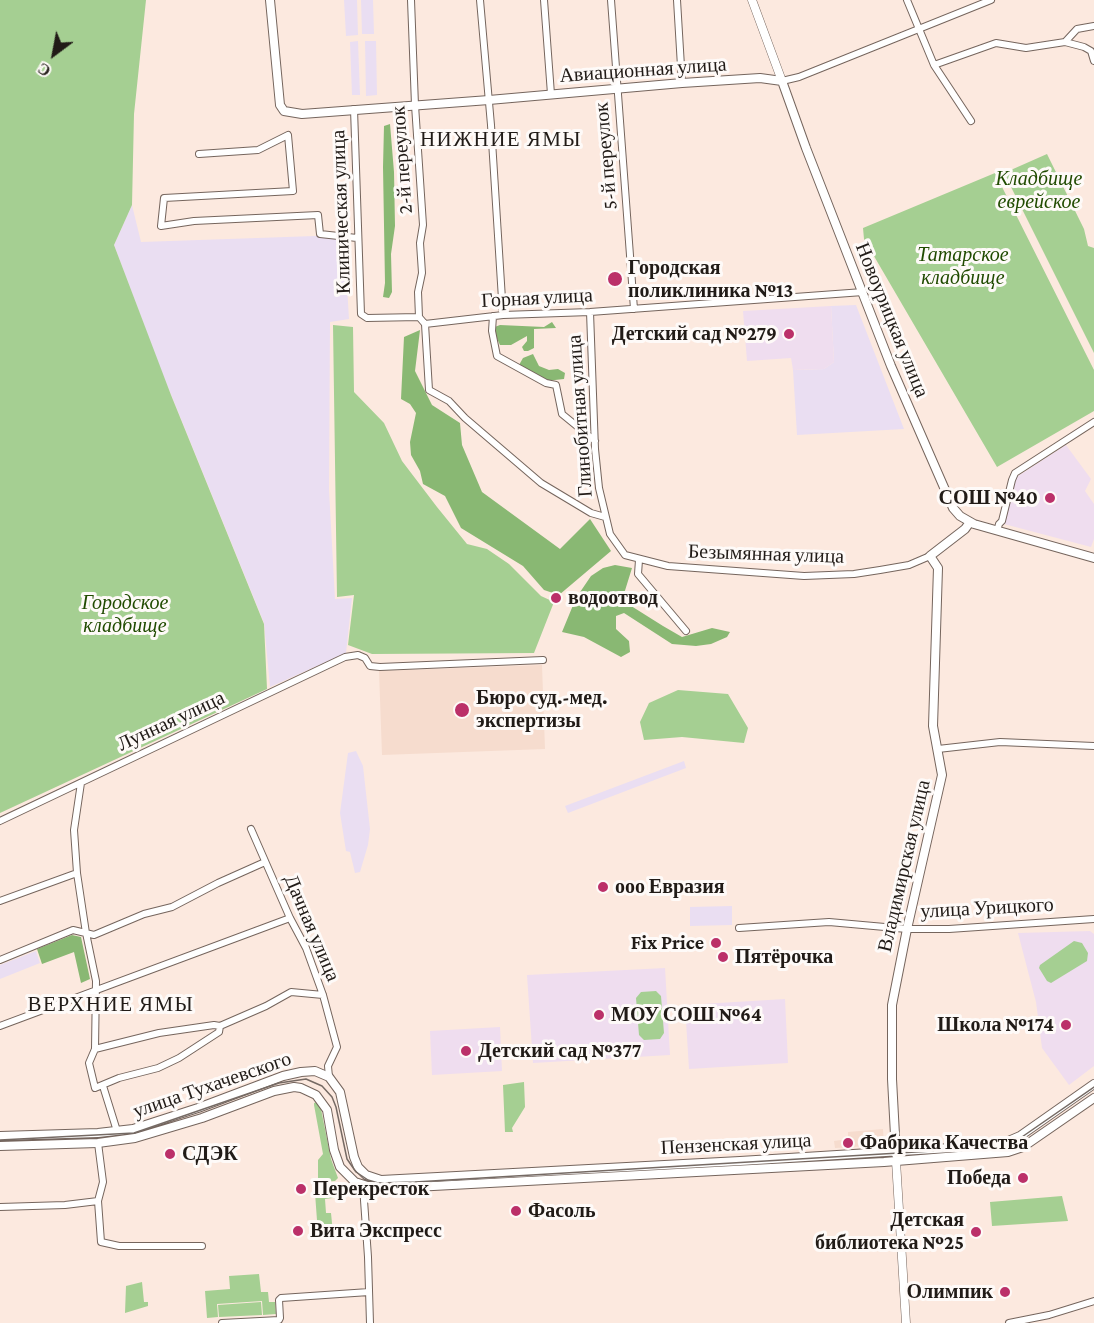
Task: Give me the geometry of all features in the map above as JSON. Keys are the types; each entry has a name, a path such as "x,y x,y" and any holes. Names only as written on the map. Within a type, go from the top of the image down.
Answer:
{"main road":[{"name":"Авиационная улица","path":"270,0 280,105 284,111 302,114 682,83 760,78 782,81"},
{"name":"Новоурицкая улица","path":"782,81 891,366 944,490 960,516 970,522 997,531 1094,558"},
{"name":"Безымянная улица","path":"930,555 965,530 970,522"},
{"name":"Владимирская улица","path":"896,1161 892,1078 892,1005 942,775 933,726 938,568 930,555"},
{"name":"улица Тухачевского","path":"0,1136 117,1131 140,1127 294,1073 315,1071 329,1077"},
{"path":"329,1077 340,1092 354,1157 363,1173 361,1185"},
{"name":"Пензенская улица","path":"363,1173 381,1180 999,1145 1012,1141 1094,1084"},
{"name":"улица Тухачевского","path":"0,1146 120,1141 151,1134 274,1091 294,1087 316,1095 322,1102 327,1110 337,1162 348,1176 361,1185"},
{"name":"Пензенская улица","path":"361,1185 377,1189 896,1161 1013,1151 1023,1147 1094,1098"}],"street":[{"name":"2-й переулок","path":"411,0 423,225 420,243 422,273 418,292 419,317"},
{"path":"480,0 503,315"},
{"path":"544,0 551,94"},
{"name":"5-й переулок","path":"611,0 634,309"},
{"path":"677,0 682,83"},
{"name":"Новоурицкая улица","path":"752,0 782,81"},
{"path":"907,0 934,65 971,121"},
{"name":"Авиационная улица","path":"782,81 799,77 991,0"},
{"path":"1065,42 1077,29 1094,26"},
{"path":"934,65 996,43 1026,48 1065,42 1091,51 1094,61"},
{"name":"Клиническая улица","path":"354,109 361,314 367,318 419,317"},
{"path":"199,154 258,150 288,135 293,191 164,198 161,226 194,221 318,215 320,234 357,238"},
{"name":"Горная улица","path":"425,324 503,315 590,312 863,292"},
{"name":"Глинобитная улица","path":"590,312 595,441 599,488 605,517"},
{"path":"493,316 492,331 497,356 546,383 556,385 562,414 595,441"},
{"path":"419,317 425,324 429,390 449,400 465,418 541,483 591,513 605,517"},
{"path":"997,531 1002,521 1015,473 1094,422"},
{"name":"Безымянная улица","path":"605,517 616,546 625,555 668,566 804,576 854,574 909,565 930,555"},
{"path":"639,560 638,574 686,631"},
{"name":"Лунная улица","path":"0,821 345,657 358,655 365,658 370,666 380,667 543,660"},
{"path":"938,749 1000,742 1094,746"},
{"path":"81,783 75,830 77,873 96,989 95,1049 89,1064 95,1088 119,1078 158,1068 179,1058 219,1032 220,1026"},
{"name":"Дачная улица","path":"251,829 290,918 306,948 323,995 337,1047 328,1066 329,1077"},
{"path":"0,960 73,930 94,935 144,914 172,907 265,862"},
{"path":"0,901 77,873"},
{"path":"0,1026 290,918"},
{"name":"улица Урицкого","path":"739,928 829,922 907,929 949,929 1094,919"},
{"path":"95,1049 159,1033 220,1026 266,1006 291,992 323,995"},
{"path":"103,1086 117,1131"},
{"path":"98,1143 103,1182 98,1201 101,1242 119,1246 202,1246"},
{"path":"896,1161 906,1323"},
{"path":"361,1185 370,1323"},
{"path":"0,1207 65,1205 98,1201"},
{"path":"222,1323 279,1320 279,1300 281,1298 369,1292"},
{"path":"1009,1323 1050,1316 1094,1301"}],"shaded area":[{"path":"344,0 357,0 358,35 346,36"},
{"path":"361,0 373,0 374,34 362,34"},
{"path":"358,41 360,95 352,95 350,42"},
{"path":"365,41 376,41 377,95 366,96"},
{"path":"132,205 141,242 344,235 349,319 330,322 329,490 335,599 352,598 346,653 270,687 264,623 161,370 114,245"},
{"path":"856,305 904,429 797,435 793,370 824,369 834,362 831,306"},
{"name":"Детский сад №279","path":"831,306 834,362 824,369 793,370 791,358 747,361 743,311"},
{"name":"СОШ №40","path":"1066,445 1091,479 1085,491 1094,504 1094,539 1091,547 1004,524 1015,478"},
{"name":"Бюро суд.-мед. экспертизы","path":"542,665 545,749 382,755 379,671"},
{"path":"356,751 363,766 370,829 360,872 355,873 350,852 346,851 340,813 348,753"},
{"path":"684,761 686,768 568,813 565,806"},
{"path":"732,906 732,925 690,926 690,907"},
{"name":"Школа №174","path":"1090,931 1094,934 1094,1066 1069,1085 1042,1048 1036,1002 1018,933"},
{"path":"36,951 40,963 0,979 0,965"},
{"name":"МОУ СОШ №64","path":"665,968 670,1055 533,1063 527,975"},
{"path":"785,999 788,1063 689,1069 685,1005"},
{"name":"Детский сад №377","path":"500,1027 502,1071 432,1075 430,1031"},
{"path":"883,1129 884,1145 835,1148 834,1141 848,1139 848,1132"}],"green space":[{"name":"Городское кладбище","path":"0,0 146,0 134,114 132,205 114,245 171,395 264,624 267,689 0,813"},
{"path":"390,124 395,226 391,254 392,292 389,298 383,297 385,283 383,167 384,126"},
{"name":"Кладбище еврейское","path":"1047,154 1084,229 1088,246 1094,248 1094,353 1004,173"},
{"name":"Татарское кладбище","path":"995,173 1094,370 1094,411 997,467 864,239 863,228"},
{"path":"552,322 556,328 534,329 534,348 528,351 524,351 522,347 527,341 527,336 511,345 500,345 492,328 500,325 544,327"},
{"path":"333,325 353,327 354,392 384,423 402,461 437,507 467,544 487,549 509,564 541,596 554,602 534,653 372,654 348,645 354,595 337,597"},
{"path":"420,330 415,371 432,405 460,423 462,445 482,492 560,549 590,519 611,551 559,595 544,590 523,566 461,528 445,496 423,484 420,471 411,455 410,442 416,413 410,404 401,399 404,337"},
{"path":"533,354 539,366 549,370 558,369 565,373 564,379 546,381 519,365 523,358"},
{"path":"615,565 632,568 623,597 628,604 682,637 712,628 730,632 727,637 711,644 696,646 672,644 624,613 616,616 616,629 629,641 630,652 621,657 584,637 562,632 576,598 591,576 603,568"},
{"path":"678,690 728,694 748,728 744,743 682,737 644,740 640,722 649,703"},
{"path":"72,935 81,937 90,979 81,983 74,952 42,964 37,949"},
{"path":"1074,941 1082,943 1088,953 1087,961 1051,983 1047,981 1039,968 1040,965"},
{"path":"656,991 661,996 664,1033 660,1039 644,1040 639,1035 636,998 641,992"},
{"path":"524,1082 525,1107 512,1128 513,1132 505,1132 503,1085"},
{"path":"317,1102 321,1109 331,1159 338,1178 335,1181 322,1182 318,1178 318,1160 323,1154 314,1105"},
{"path":"340,1189 340,1197 325,1199 326,1213 331,1213 333,1233 318,1234 315,1193 319,1190"},
{"path":"1062,1196 1068,1221 992,1226 990,1202"},
{"path":"259,1274 261,1292 268,1292 269,1302 275,1302 276,1314 263,1315 262,1301 217,1304 218,1317 207,1318 205,1291 230,1289 229,1276"},
{"path":"142,1282 144,1302 148,1302 148,1306 125,1313 126,1286"},
{"path":"261,1302 262,1315 219,1317 218,1305"}],"tram line":[{"path":"0,1140 134,1133 279,1083 306,1079 322,1086 332,1097 347,1159 356,1172 378,1183 415,1182 999,1147 1019,1139 1094,1087"}],"place":[{"name":"Городская поликлиника №13","path":"615,279"},
{"name":"Детский сад №279","path":"789,334"},
{"name":"СОШ №40","path":"1050,498"},
{"name":"водоотвод","path":"556,598"},
{"name":"Бюро суд.-мед. экспертизы","path":"462,710"},
{"name":"ооо Евразия","path":"603,887"},
{"name":"Fix Price","path":"716,943"},
{"name":"Пятёрочка","path":"723,957"},
{"name":"МОУ СОШ №64","path":"599,1015"},
{"name":"Школа №174","path":"1066,1025"},
{"name":"Детский сад №377","path":"466,1051"},
{"name":"Фабрика Качества","path":"848,1143"},
{"name":"СДЭК","path":"170,1154"},
{"name":"Победа","path":"1023,1178"},
{"name":"Перекресток","path":"301,1189"},
{"name":"Фасоль","path":"516,1211"},
{"name":"Вита Экспресс","path":"298,1231"},
{"name":"Детская библиотека №25","path":"976,1232"},
{"name":"Олимпик","path":"1005,1292"}],"district":[{"name":"НИЖНИЕ ЯМЫ","path":"501,140"},
{"name":"ВЕРХНИЕ ЯМЫ","path":"111,1005"}]}
